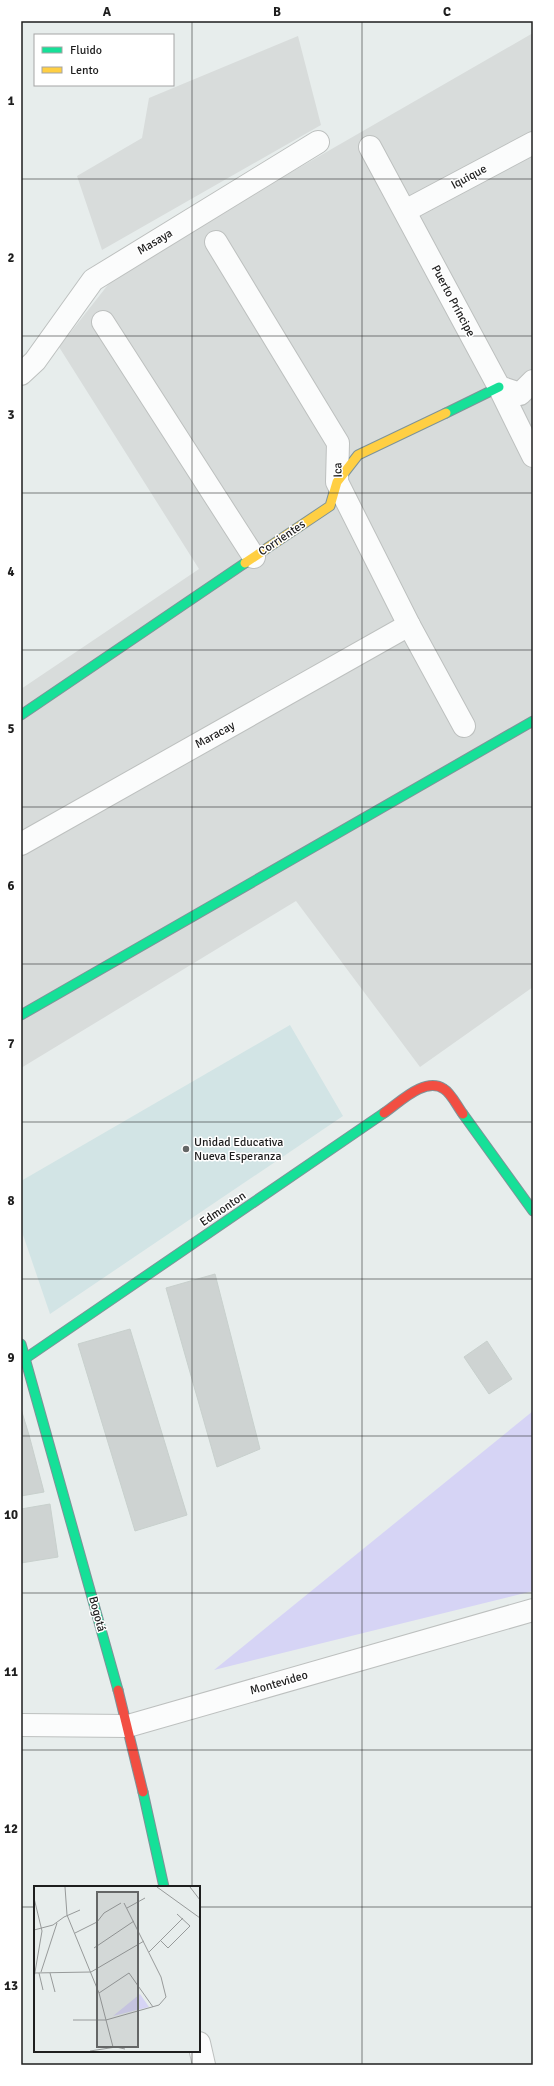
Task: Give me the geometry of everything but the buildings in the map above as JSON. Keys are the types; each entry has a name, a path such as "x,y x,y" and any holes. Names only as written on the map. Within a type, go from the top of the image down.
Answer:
{"street":[{"name":"Masaya","path":"21,374 35,361 93,280 318,142"},
{"name":"Iquique","path":"405,212 533,143"},
{"name":"Puerto Príncipe","path":"370,146 499,387 533,456"},
{"name":"Ica","path":"216,242 338,443 337,482 409,625 464,726"},
{"path":"103,322 254,557"},
{"path":"499,387 520,394 533,381"},
{"name":"Corrientes","path":"21,715 330,506 337,482 358,454 499,387"},
{"name":"Maracay","path":"21,844 409,625"},
{"path":"21,1015 533,721"},
{"name":"Edmonton","path":"26,1358 424,1086 436,1085 445,1089 533,1212"},
{"name":"Bogotá","path":"21,1344 128,1726 164,1886"},
{"name":"Montevideo","path":"21,1725 128,1726 533,1610"},
{"path":"200,2047 204,2065"}],"shaded area":[{"path":"533,33 533,987 420,1067 296,901 21,1068 21,689 199,569 59,347 118,272"},
{"path":"298,36 321,125 102,250 77,176 142,138 149,98"},
{"name":"Unidad Educativa Nueva Esperanza","path":"290,1025 343,1116 50,1314 21,1229 21,1181"},
{"path":"533,1411 533,1591 214,1670"}],"traffic: fast":[{"path":"446,413 499,387"},
{"path":"21,715 245,563"},
{"path":"21,1015 533,721"},
{"path":"26,1358 384,1113"},
{"path":"463,1114 533,1211"},
{"path":"21,1344 118,1690"},
{"path":"143,1792 164,1886"}],"traffic: slow":[{"path":"245,563 330,506 337,482 358,455 446,413"}],"traffic: jam":[{"path":"384,1113 412,1092 429,1086 437,1086 449,1093 463,1114"},
{"path":"118,1690 143,1792"}],"place":[{"name":"Unidad Educativa Nueva Esperanza","path":"186,1149"}]}
